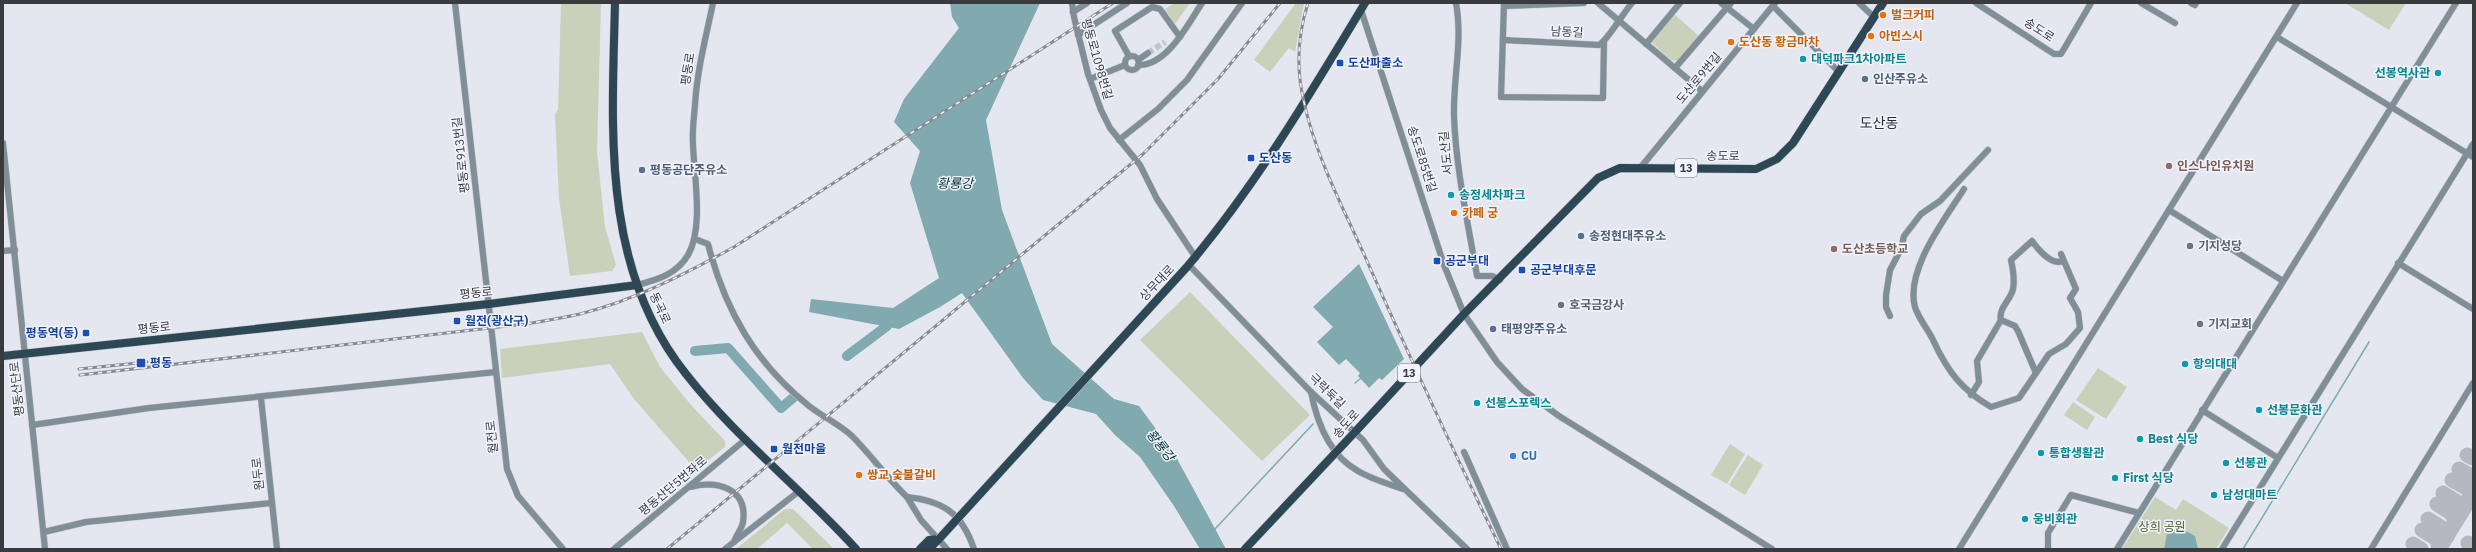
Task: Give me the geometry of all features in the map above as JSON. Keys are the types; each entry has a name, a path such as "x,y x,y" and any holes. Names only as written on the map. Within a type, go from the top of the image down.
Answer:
{"main road":[{"name":"동곡로","path":"615,3 615,192 621,227 637,285 671,354 704,396 856,549"},
{"name":"송도로","path":"1245,549 1464,314 1500,280 1598,178 1620,168 1756,169 1768,165 1793,143 1883,3"},
{"name":"상무대로","path":"929,549 1196,258 1214,236 1257,174 1363,7"},
{"name":"평동로","path":"3,356 489,304 637,285"},
{"path":"920,549 929,540 938,539 937,549"}],"street":[{"name":"평동로913번길","path":"455,3 489,304"},
{"name":"평동로","path":"637,285 656,280 674,271 688,256 695,239 697,218 693,142 695,104 700,62 713,3"},
{"name":"평동로1098번길","path":"1072,3 1078,35 1090,79 1101,110 1119,140 1140,165 1157,199 1196,258"},
{"path":"1073,12 1087,3"},
{"path":"1078,35 1127,3"},
{"path":"1129,56 1134,56 1138,62 1146,65 1172,48 1202,3"},
{"path":"1119,140 1158,108 1187,80 1242,3"},
{"name":"서도산길","path":"1456,3 1459,45 1454,116 1462,194 1477,276 1492,276 1500,280"},
{"path":"1584,3 1504,4 1501,97 1578,99 1603,98 1604,42 1617,20 1632,3"},
{"path":"1598,3 1702,91"},
{"path":"1646,44 1680,3"},
{"path":"1721,3 1729,5 1754,30"},
{"path":"1859,3 1874,17"},
{"name":"송도로","path":"1976,3 2054,54 2061,54 2092,3"},
{"path":"2142,3 2175,23"},
{"path":"2191,3 2195,5 2196,3"},
{"path":"1959,549 2297,3"},
{"path":"2116,549 2456,3"},
{"path":"1675,68 1729,5"},
{"path":"1774,5 1839,72"},
{"name":"도산로9번길","path":"1641,168 1702,91 1774,5"},
{"path":"1129,56 1115,31 1152,7 1160,9 1180,36"},
{"name":"송도로85번길","path":"1363,7 1444,264 1464,314"},
{"path":"2277,37 2473,157"},
{"name":"남동길","path":"1503,40 1599,45 1604,42"},
{"path":"1090,79 1125,65 1133,69 1148,53"},
{"path":"1125,65 1126,59 1129,56"},
{"name":"평동산단로","path":"3,142 5,179 15,250 45,549"},
{"path":"2222,549 2473,144"},
{"path":"1890,316 1886,307 1886,295 1890,270 1901,249 1904,236 1921,214 1940,201 1988,150"},
{"path":"1964,189 1926,252 1915,281 1914,295 1918,313 1935,342 1938,353 1971,395 1991,407 2019,398 2049,354 2066,344 2080,328 2078,312 2070,298 2076,289 2061,254"},
{"path":"2169,210 2283,281"},
{"path":"695,239 708,244 717,280 726,302 756,351 805,402 852,436 907,497 921,520 947,549"},
{"path":"1971,395 1979,382 1976,361 2001,320 2000,314 2013,289 2013,271 2011,260 2032,241 2041,252 2050,258 2057,262 2063,261"},
{"path":"3,251 15,250"},
{"path":"2398,263 2473,309"},
{"name":"극락둑길","path":"1188,266 1312,392 1355,432 1384,469 1467,549"},
{"name":"월전로","path":"489,304 504,449 510,481 518,496 563,549"},
{"path":"1464,314 1508,376 1546,408 1772,549"},
{"path":"2001,320 2015,326 2036,373"},
{"path":"32,425 149,408 260,398 496,372"},
{"path":"2371,549 2473,383"},
{"path":"1312,392 1320,430 1332,447 1350,466 1367,476 1406,490"},
{"name":"원두로","path":"260,398 277,549"},
{"path":"2202,410 2278,458"},
{"name":"평동산단5번좌로","path":"614,549 746,439"},
{"path":"1464,452 1507,549"},
{"path":"689,487 716,483 726,487 737,497 742,509 743,523 734,542"},
{"path":"726,549 798,492"},
{"path":"2048,549 2048,533 2071,494 2139,513"},
{"path":"907,497 930,501 945,507 965,528 974,549"},
{"path":"44,532 86,522 272,503"}],"green space":[{"path":"561,3 601,3 597,152 605,227 616,265 612,271 570,276 559,198 555,114 558,110"},
{"path":"1175,3 1190,3 1175,24 1165,9"},
{"path":"1296,3 1304,3 1295,52 1289,48 1270,72 1254,60"},
{"path":"2345,3 2406,3 2389,30"},
{"path":"1674,14 1699,36 1678,61 1671,60 1650,41"},
{"path":"1190,292 1310,415 1262,461 1140,340"},
{"path":"642,332 660,367 691,405 725,441 725,447 696,470 634,399 610,364 502,378 500,349"},
{"path":"2098,368 2127,387 2106,419 2076,400"},
{"path":"2073,402 2095,417 2087,430 2064,415"},
{"path":"1730,444 1745,454 1727,484 1711,475"},
{"path":"1748,455 1763,465 1745,495 1729,485"},
{"name":"상희 공원","path":"2155,497 2176,510 2183,499 2229,528 2216,549 2122,549"},
{"path":"785,509 793,509 834,549 813,549 787,523 757,549 736,549"}],"water":[{"name":"황룡강","path":"950,3 1040,3 986,120 1002,210 1052,344 1114,399 1139,406 1175,455 1226,549 1200,549 1174,506 1140,457 1115,435 1096,414 1043,400 1023,378 962,293 940,307 899,329 809,312 811,299 893,308 939,278 910,183 920,151 894,122 904,99 959,28 952,17"},
{"path":"1359,264 1404,359 1382,380 1379,378 1369,388 1358,376 1360,373 1346,359 1339,365 1317,342 1333,327 1313,307"},
{"path":"2184,530 2195,536 2198,549 2164,549 2167,534"}],"waterway":[{"path":"847,356 887,326"},
{"path":"2243,549 2369,342"},
{"path":"695,351 728,348 781,408 794,397"},
{"path":"1355,383 1360,379"},
{"path":"1215,529 1313,424"}],"taxiway":[{"path":"2467,455 2473,458"},
{"path":"2459,469 2473,477"},
{"path":"2452,480 2468,489 2471,498"},
{"path":"2443,493 2459,503 2462,512"},
{"path":"2439,549 2473,494"},
{"path":"2437,504 2452,514 2455,523"},
{"path":"2428,519 2444,529 2447,537"},
{"path":"2422,530 2437,539 2439,549"},
{"path":"2468,543 2473,546"},
{"path":"2413,544 2421,549"}],"tunnel":[{"path":"1148,53 1165,42"}],"railway":[{"path":"80,375 526,324 580,314 640,294 697,267 734,247 1113,3"},
{"path":"667,549 1143,154 1218,79 1280,3"},
{"path":"1308,3 1300,39 1299,64 1301,90 1309,123 1323,163 1400,334 1501,549"},
{"path":"79,369 147,362"}],"place":[{"name":"벌크커피","path":"1883,15"},
{"name":"아빈스시","path":"1871,36"},
{"name":"도산동 황금마차","path":"1731,42"},
{"name":"대덕파크1차아파트","path":"1803,59"},
{"name":"도산파출소","path":"1340,63"},
{"name":"선봉역사관","path":"2438,73"},
{"name":"인산주유소","path":"1865,79"},
{"name":"도산동","path":"1251,158"},
{"name":"인스나인유치원","path":"2169,166"},
{"name":"평동공단주유소","path":"642,170"},
{"name":"송정세차파크","path":"1451,195"},
{"name":"카페 궁","path":"1454,213"},
{"name":"송정현대주유소","path":"1581,236"},
{"name":"기지성당","path":"2190,246"},
{"name":"도산초등학교","path":"1834,249"},
{"name":"공군부대","path":"1437,261"},
{"name":"공군부대후문","path":"1522,270"},
{"name":"호국금강사","path":"1561,305"},
{"name":"월전(광산구)","path":"457,321"},
{"name":"기지교회","path":"2200,324"},
{"name":"태평양주유소","path":"1493,329"},
{"name":"평동역(동)","path":"86,333"},
{"name":"평동","path":"141,363"},
{"name":"항의대대","path":"2185,364"},
{"name":"선봉스포렉스","path":"1477,403"},
{"name":"선봉문화관","path":"2259,410"},
{"name":"Best 식당","path":"2140,439"},
{"name":"월전마을","path":"774,449"},
{"name":"통합생활관","path":"2041,453"},
{"name":"CU","path":"1513,456"},
{"name":"선봉관","path":"2226,463"},
{"name":"쌍교 숯불갈비","path":"859,475"},
{"name":"First 식당","path":"2115,478"},
{"name":"남성대마트","path":"2214,495"},
{"name":"웅비회관","path":"2025,519"}],"district":[{"name":"도산동","path":"1879,123"}]}
